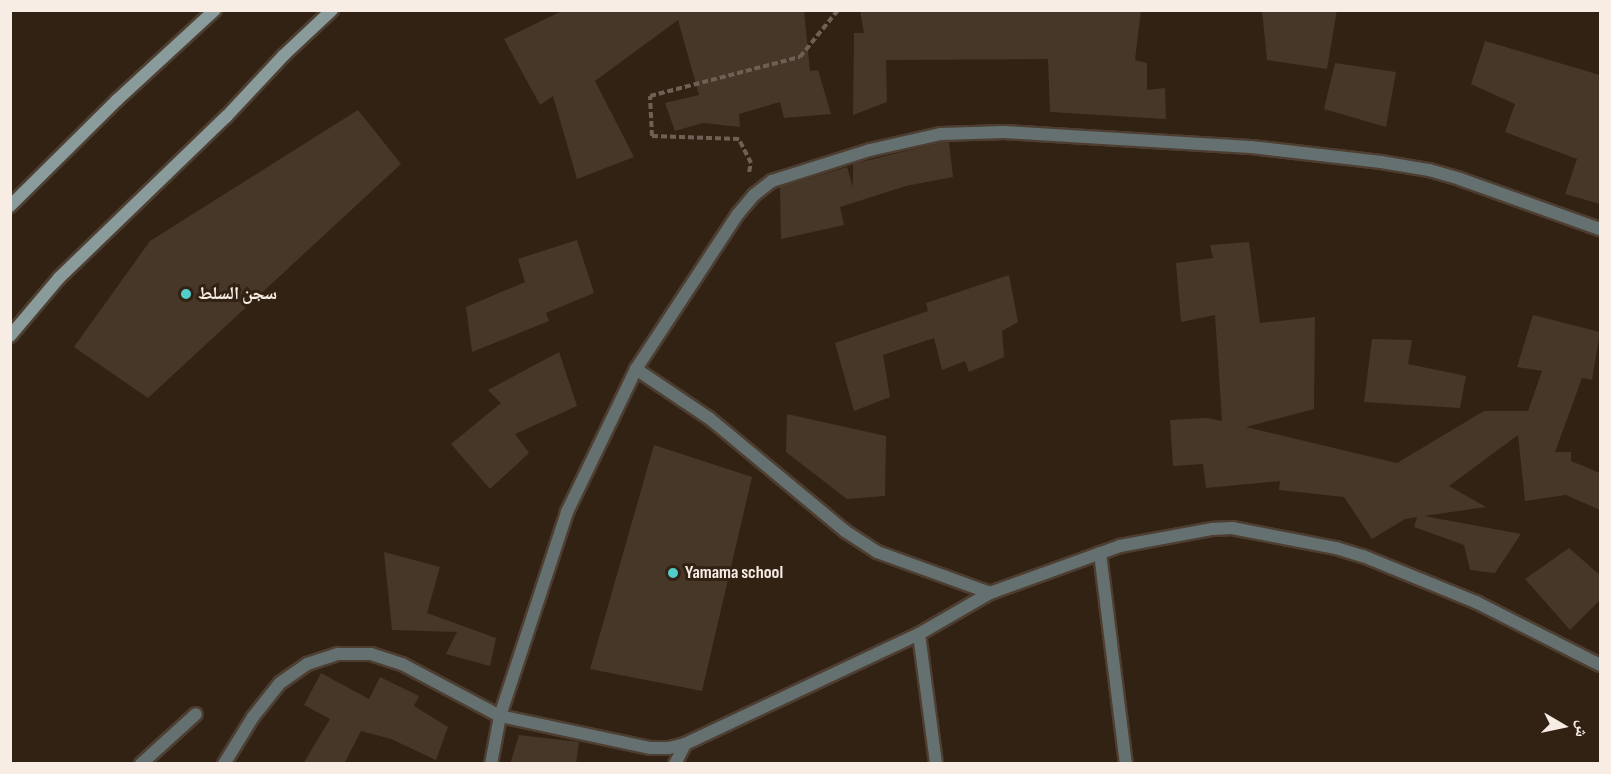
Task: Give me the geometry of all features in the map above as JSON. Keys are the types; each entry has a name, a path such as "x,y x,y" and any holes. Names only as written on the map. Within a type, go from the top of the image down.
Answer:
{"main road":[{"path":"10,336 59,278 226,117 284,55 332,10"},
{"path":"10,206 117,100 215,11"}],"street":[{"path":"491,764 500,716 567,512 636,369 738,214 754,195 772,181 870,150 941,134 982,131 1251,147 1381,162 1429,170 1460,179 1600,229"},
{"path":"636,369 709,418 845,531 869,547 907,564 990,593"},
{"path":"224,764 254,717 280,683 307,664 338,654 371,654 402,664 500,716 651,748 669,748 685,744 919,634 990,593 1100,553 1147,540 1232,528 1336,548 1476,602 1600,665"},
{"path":"1100,553 1126,764"},
{"path":"919,634 936,764"},
{"path":"141,764 196,714"},
{"path":"675,764 685,744"}],"path":[{"path":"738,214 751,162 739,140 652,136 650,96 800,57 838,10"}],"building":[{"path":"564,10 804,10 810,71 818,70 831,114 784,118 780,102 739,114 740,127 703,123 675,131 665,103 699,95 678,20 595,81 634,157 577,179 553,96 540,105 504,39"},
{"path":"860,10 1141,10 1135,60 1147,63 1147,90 1165,88 1166,119 1050,112 1048,59 886,60 887,102 853,115 854,33 864,33"},
{"path":"1262,10 1337,10 1327,69 1267,60"},
{"path":"1485,41 1600,75 1600,204 1565,194 1577,159 1505,132 1515,104 1471,84"},
{"path":"1335,63 1396,72 1386,127 1324,109"},
{"name":"سجن السلط","path":"358,110 401,164 148,398 74,347 150,241"},
{"path":"949,142 953,177 906,186 840,207 844,225 781,239 780,187 847,167 853,187 853,164"},
{"path":"577,240 594,293 546,313 549,321 472,352 466,307 525,282 518,259"},
{"path":"1249,242 1260,323 1315,317 1314,409 1246,427 1397,463 1484,411 1528,411 1542,371 1517,367 1533,315 1600,332 1592,380 1582,378 1555,452 1571,452 1571,461 1600,473 1600,510 1566,495 1525,501 1518,435 1449,486 1486,507 1424,516 1521,534 1495,573 1470,570 1464,545 1414,527 1417,517 1405,519 1372,539 1344,497 1279,490 1280,481 1206,488 1203,464 1173,466 1170,420 1207,418 1222,421 1215,315 1181,322 1176,263 1213,258 1210,245"},
{"path":"1009,275 1018,322 1002,331 1004,357 969,372 965,361 942,370 934,338 883,355 890,397 854,411 835,343 928,311 926,303"},
{"path":"1372,339 1412,340 1408,364 1466,376 1460,408 1364,402"},
{"path":"559,352 577,406 515,434 529,453 490,489 451,444 501,403 488,390"},
{"path":"787,414 886,436 885,496 847,499 786,452"},
{"name":"Yamama school","path":"654,445 752,477 702,691 590,669"},
{"path":"1569,548 1600,575 1600,600 1570,630 1525,579"},
{"path":"384,552 440,567 427,613 496,638 490,666 446,654 457,632 392,630"},
{"path":"321,673 369,699 380,677 419,696 414,706 448,727 436,760 391,739 361,731 344,764 303,764 330,719 304,705"},
{"path":"519,735 579,742 576,764 510,764"}],"place":[{"name":"سجن السلط","path":"186,294"},
{"name":"Yamama school","path":"673,573"}]}
